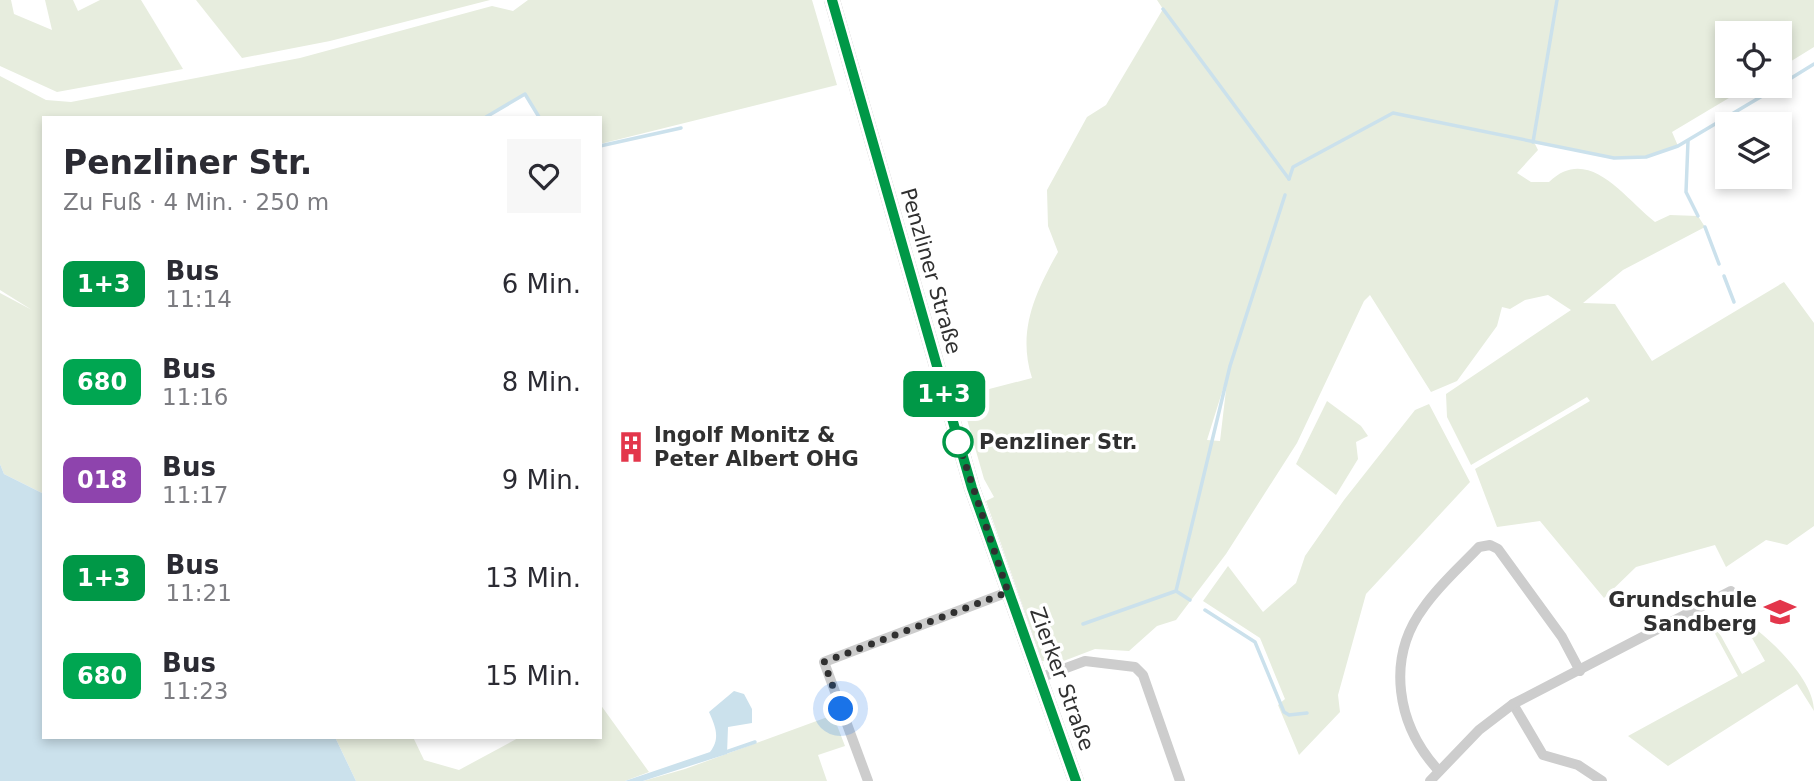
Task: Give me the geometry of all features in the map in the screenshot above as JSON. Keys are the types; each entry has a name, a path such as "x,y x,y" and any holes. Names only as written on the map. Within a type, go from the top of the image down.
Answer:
{"main road":[{"name":"Penzliner Straße","path":"832,0 958,442 1008,592"},
{"name":"Zierker Straße","path":"1008,592 1076,781"}],"street":[{"path":"1439,771 1416,741 1402,712 1401,667 1405,647 1424,606 1479,547 1490,545 1497,549 1562,637 1580,671"},
{"path":"1430,781 1479,730 1513,704 1731,591"},
{"path":"868,781 824,662 1008,592"},
{"path":"1039,678 1085,661 1135,667 1143,675 1180,781"},
{"path":"1513,704 1544,755 1578,765 1602,781"}],"green space":[{"path":"0,0 11,0 14,14 52,30 45,0 73,0 78,11 100,0 141,0 183,69 57,92 0,66"},
{"path":"196,0 490,0 330,41 242,58"},
{"path":"528,0 812,0 837,85 602,144 602,116 539,116 525,93 486,116 42,116 42,493 4,474 0,464 0,293 32,310 0,290 0,76 46,100 71,102 300,58 492,6 513,11"},
{"path":"1157,0 1814,0 1814,47 1792,61 1792,21 1715,21 1715,98 1729,98 1672,132 1678,146 1646,157 1614,158 1534,142 1538,150 1517,173 1531,182 1549,182 1564,172 1578,169 1592,172 1618,189 1655,222 1670,215 1698,216 1705,227 1623,270 1583,303 1615,304 1652,361 1784,282 1814,323 1814,526 1787,545 1766,540 1726,567 1715,545 1636,567 1604,598 1540,521 1497,527 1475,469 1590,401 1587,397 1471,465 1447,417 1446,394 1571,310 1548,295 1525,300 1510,309 1502,307 1497,326 1457,381 1431,392 1370,295 1364,301 1297,443 1226,554 1176,620 1157,626 1129,651 1095,649 1061,662 1042,661 986,501 994,497 984,479 964,409 970,394 1032,378 1026,344 1031,313 1042,282 1058,252 1048,226 1047,190 1087,117 1106,105 1163,9","holes":["1228,373 1220,441 1207,440"]},
{"path":"1327,401 1361,426 1368,436 1356,442 1358,459 1336,495 1296,464"},
{"path":"1429,404 1470,482 1366,594 1338,695 1340,712 1299,755 1278,705 1285,699 1260,638 1203,601 1228,566 1263,612 1296,583 1305,556 1344,500 1415,410"},
{"path":"1706,617 1721,636 1742,674 1765,661 1744,624 1747,622 1768,639 1790,661 1807,686 1814,711 1797,684 1668,766 1628,736 1738,676"},
{"path":"602,707 649,772 625,781 356,781 336,739 414,739 424,760 459,770 516,739 602,739"},
{"path":"833,715 845,746 818,755 827,781 643,781 685,769"}],"water":[{"path":"0,464 4,474 42,493 42,739 336,739 356,781 0,781"},
{"path":"734,691 744,694 752,709 752,723 728,727 727,754 643,781 625,781 710,752 716,737 709,712"}],"waterway":[{"path":"1533,142 1557,0"},
{"path":"1163,9 1289,179"},
{"path":"1792,78 1814,64"},
{"path":"488,116 525,94 538,116"},
{"path":"1289,179 1293,167 1393,113 1614,158 1646,157 1678,146 1759,98"},
{"path":"602,146 681,128"},
{"path":"1688,141 1686,192 1698,216"},
{"path":"1083,624 1176,591 1230,366 1285,195"},
{"path":"1705,227 1719,264"},
{"path":"1724,276 1734,302"},
{"path":"1176,591 1190,600"},
{"path":"1205,610 1255,642 1284,712 1289,715 1307,713"},
{"path":"726,752 755,742"}],"bus line":[{"name":"1+3","path":"832,0 972,488 1076,781"}],"place":[{"name":"Penzliner Str.","path":"958,442"},
{"name":"Ingolf Monitz & Peter Albert OHG","path":"631,447"},
{"name":"Grundschule Sandberg","path":"1780,612"}],"route":[{"path":"841,709 824,662 1008,592 958,442"}]}
